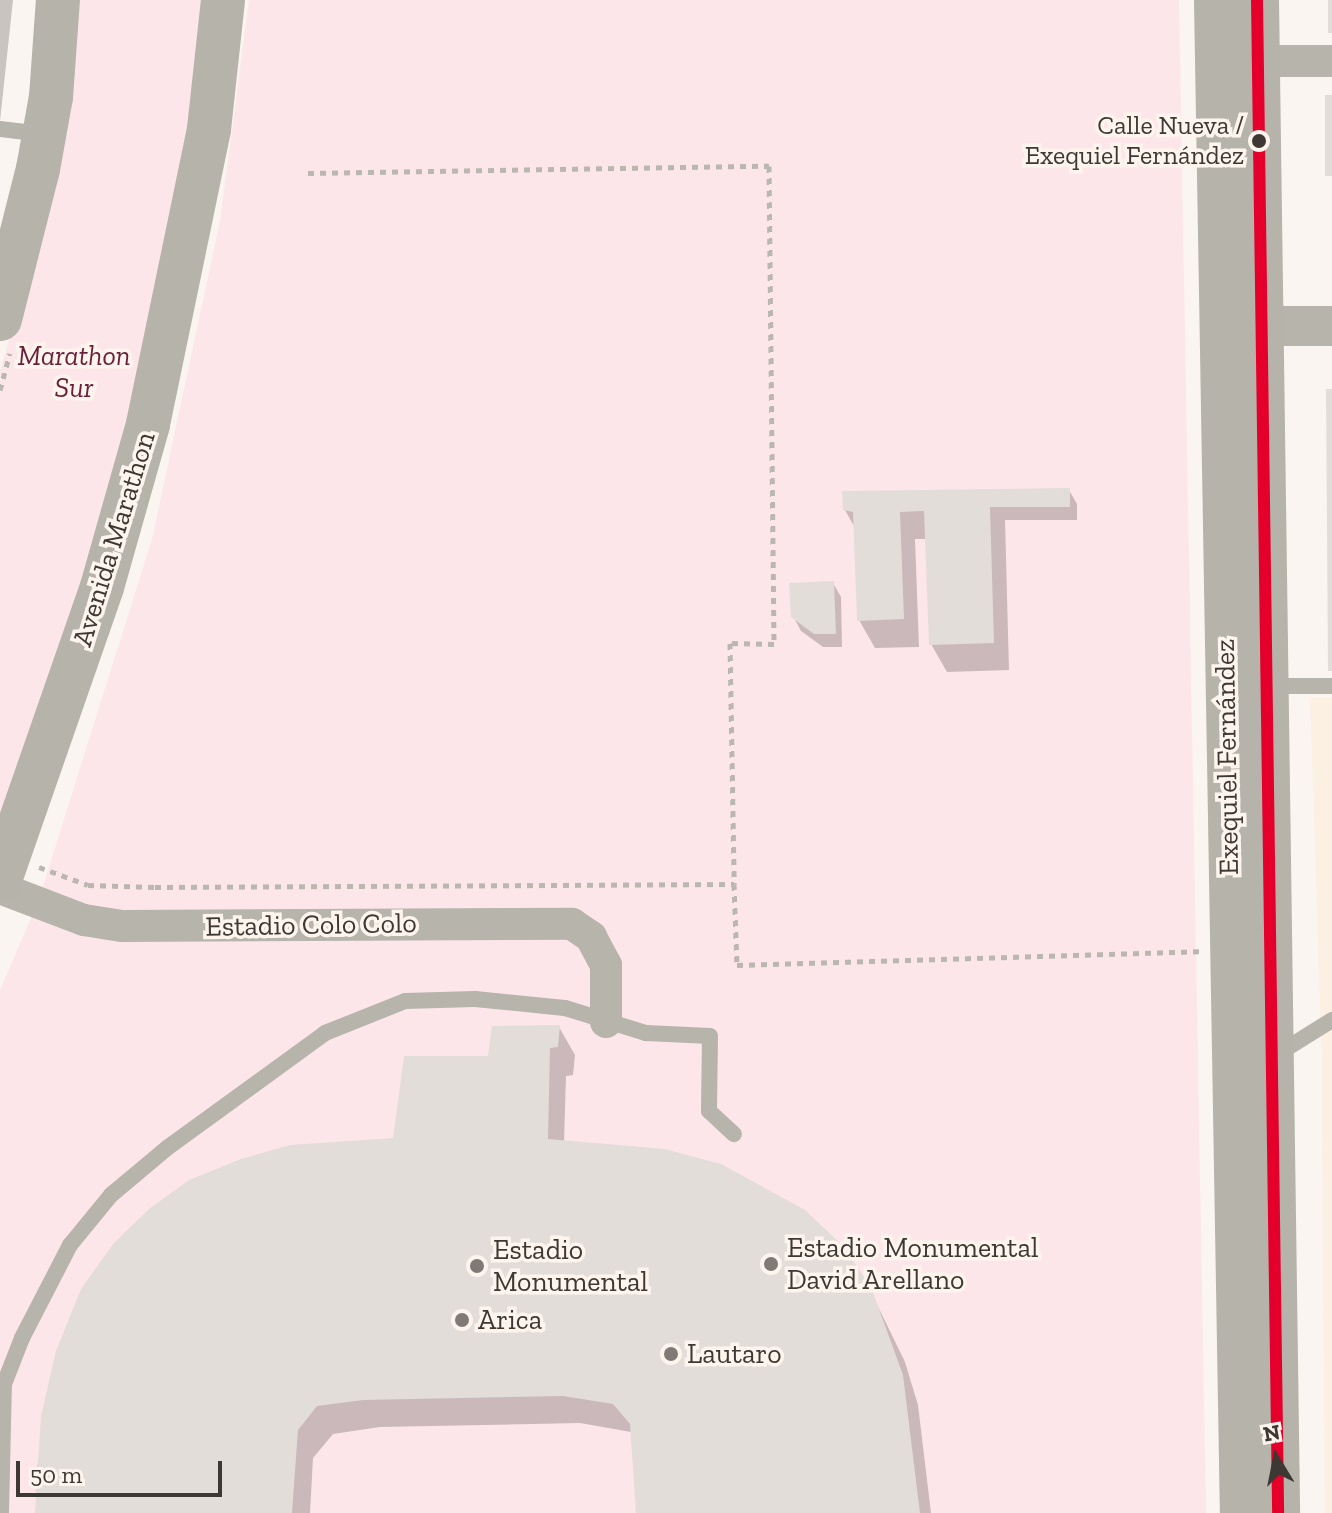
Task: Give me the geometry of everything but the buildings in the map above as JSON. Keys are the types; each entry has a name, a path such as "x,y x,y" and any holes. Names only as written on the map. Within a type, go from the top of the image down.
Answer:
{"main road":[{"path":"2,303 45,134 58,0"},
{"name":"Avenida Marathon","path":"0,880 102,587 148,424 209,129 223,0"},
{"name":"Exequiel Fernández","path":"1216,0 1248,891 1242,1513"},
{"name":"Exequiel Fernández","path":"1257,0 1263,687 1248,891 1268,1059 1278,1513"}],"street":[{"path":"1257,61 1332,61"},
{"path":"1258,326 1332,326"},
{"name":"Estadio Colo Colo","path":"0,888 84,920 123,926 572,924 591,937 606,965"},
{"name":"Estadio Colo Colo","path":"0,910 81,938 124,944 571,938 587,944 606,965"},
{"path":"606,965 606,1022"}],"lane":[{"path":"0,129 45,134"},
{"path":"1263,687 1332,686"},
{"path":"1,1513 4,1384 22,1338 70,1245 111,1195 167,1148 325,1033 405,1001 538,1003 646,1033 710,1036 709,1111 734,1134"},
{"path":"1268,1059 1321,1032 1332,1020"}],"path":[{"path":"308,173 769,166 774,644 730,643 737,965 1197,951"},
{"path":"47,869 88,885 155,887 734,884"}],"shaded area":[{"path":"1310,698 1332,698 1332,1513 1325,1513 1321,1032"}],"green space":[{"name":"Marathon Sur","path":"75,0 212,0 135,437 0,847 0,371 24,286"},
{"name":"Estadio Monumental","path":"249,0 1179,0 1206,1513 0,1513 0,990 38,902 152,539 220,221"}],"transit line":[{"path":"1257,0 1278,1513"}],"place":[{"name":"Calle Nueva / Exequiel Fernández","path":"1259,141"},
{"name":"Estadio Monumental David Arellano","path":"771,1264"},
{"name":"Estadio Monumental","path":"477,1266"},
{"name":"Arica","path":"462,1320"},
{"name":"Lautaro","path":"671,1354"}]}
